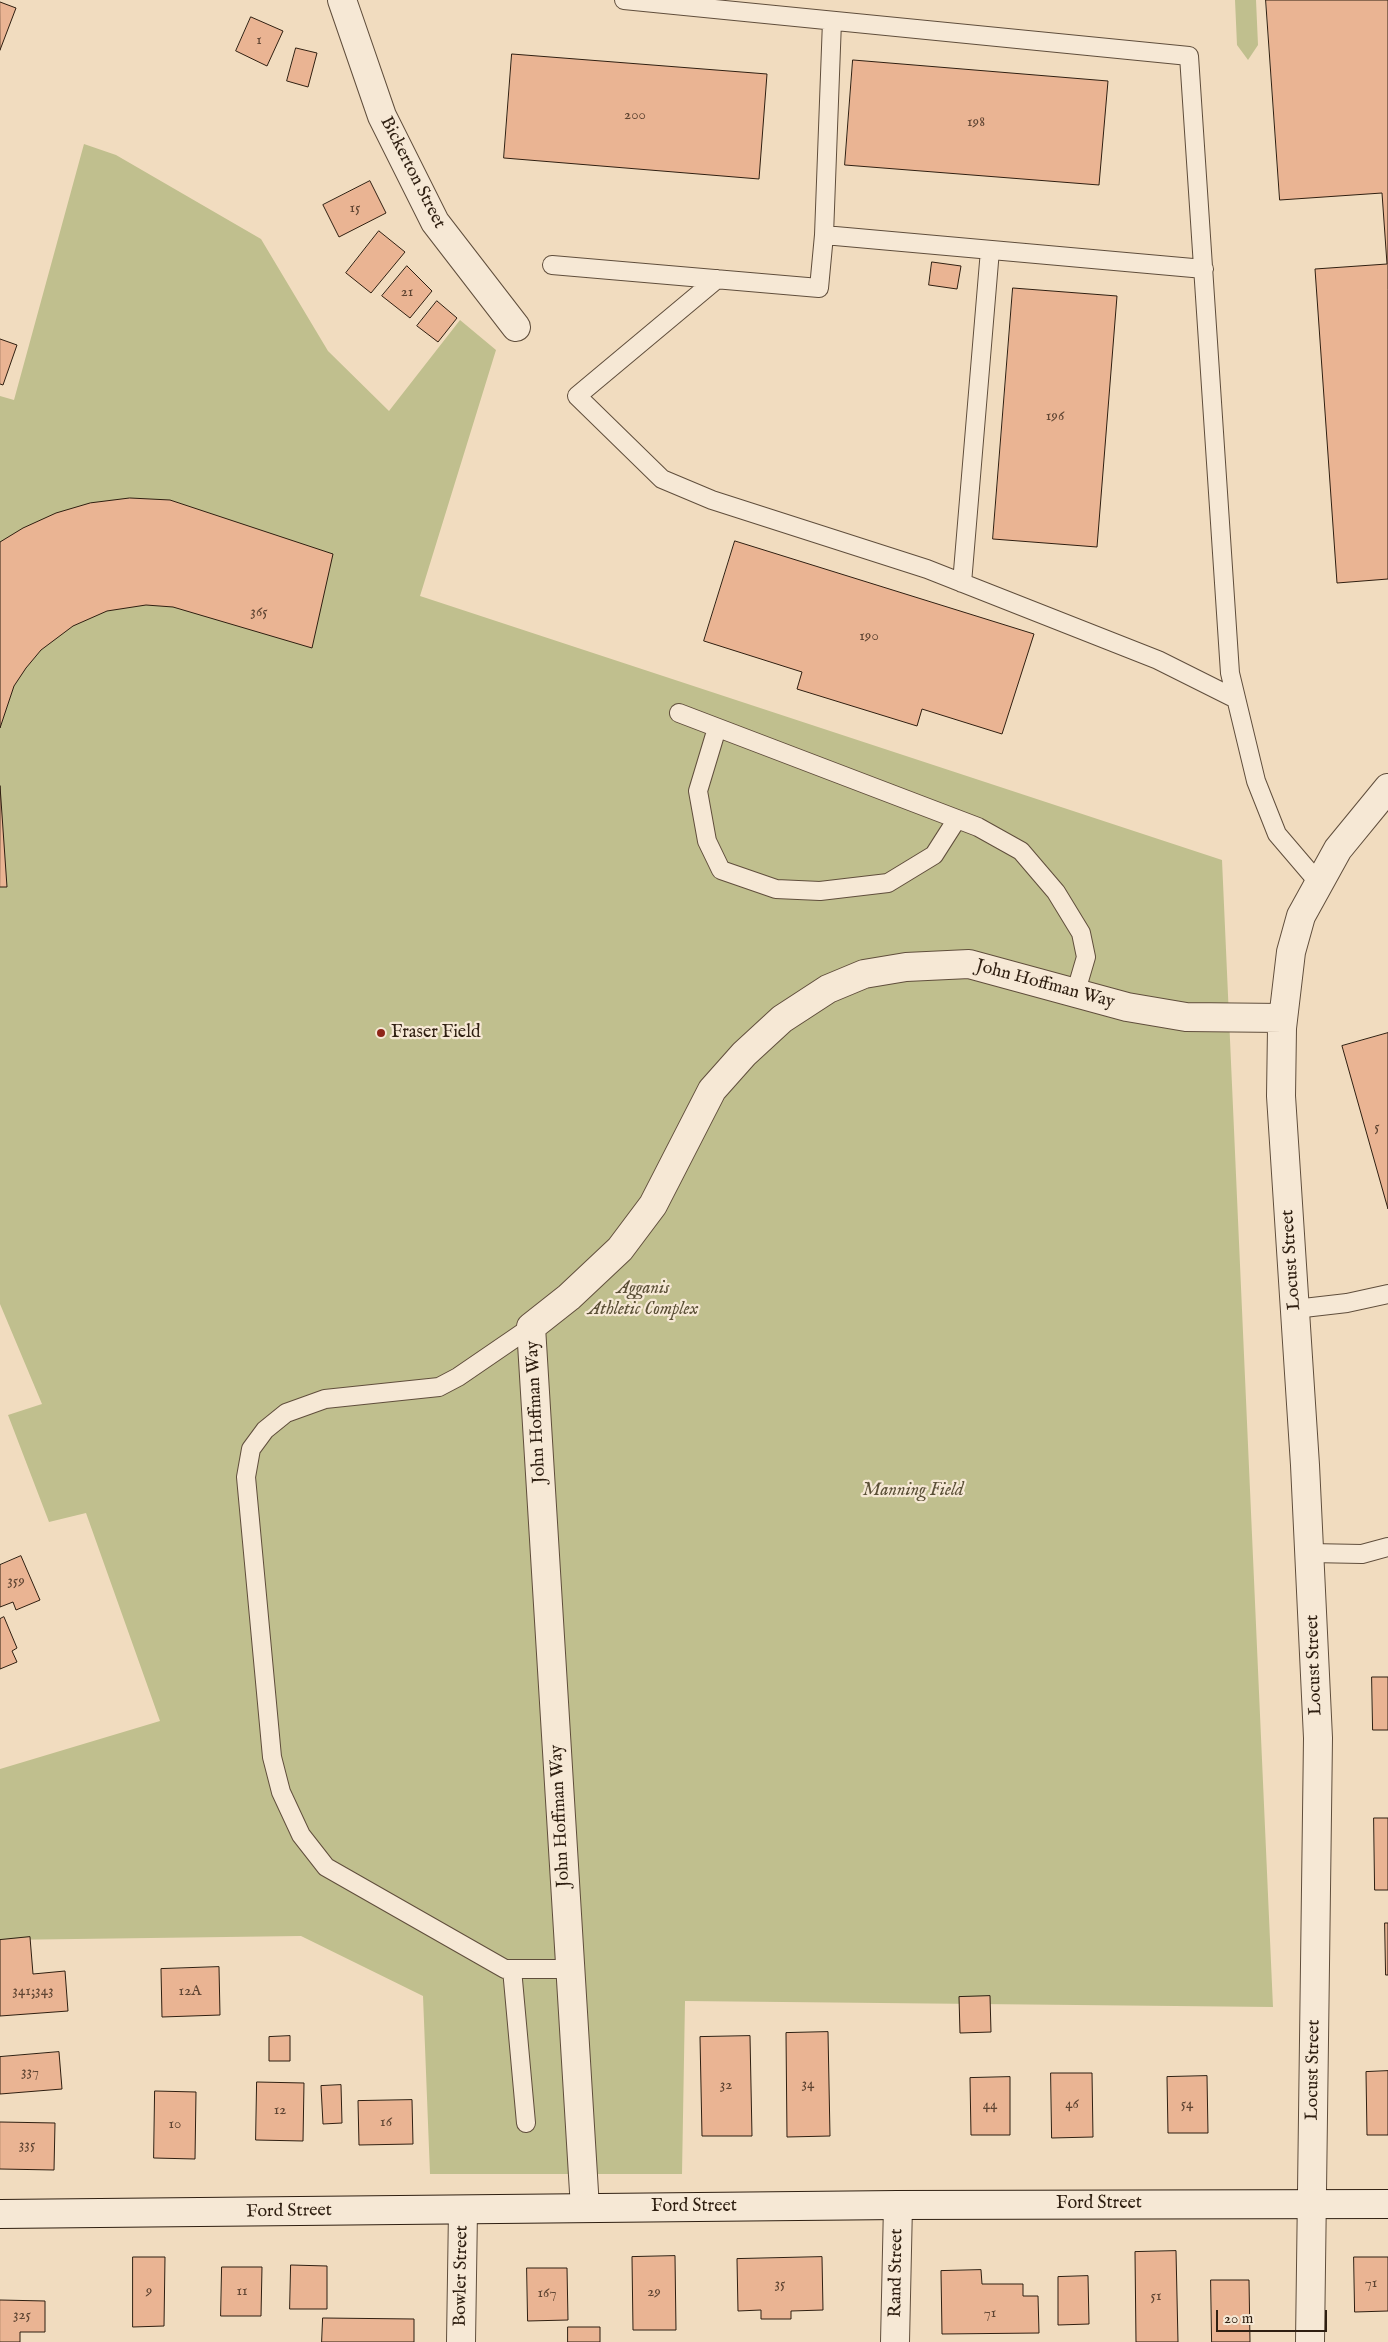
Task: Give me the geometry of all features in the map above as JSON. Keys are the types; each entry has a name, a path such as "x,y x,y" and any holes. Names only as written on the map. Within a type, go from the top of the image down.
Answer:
{"street":[{"name":"Bickerton Street","path":"342,0 382,116 435,222 516,327"},
{"name":"Locust Street","path":"1310,2342 1318,1738 1310,1553 1281,1096 1283,1018 1291,952 1301,916 1318,882 1338,849 1388,788"},
{"name":"John Hoffman Way","path":"585,2208 532,1327 569,1297 620,1249 653,1205 712,1090 744,1054 782,1019 828,989 864,974 906,967 969,964 1076,991 1127,1007 1186,1016 1283,1018"},
{"name":"Ford Street","path":"0,2214 898,2205 1388,2204"},
{"name":"Rand Street","path":"895,2342 898,2205"},
{"name":"Bowler Street","path":"461,2342 463,2210"}],"lane":[{"path":"624,0 1189,56 1230,673 1256,781 1277,834 1318,882"},
{"path":"552,265 819,288 824,235 832,21"},
{"path":"824,235 1204,269"},
{"path":"962,583 990,250"},
{"path":"717,279 576,396 662,479 712,500 927,569 1158,660 1236,699"},
{"path":"679,713 978,827 1022,851 1056,892 1081,933 1086,957 1076,991"},
{"path":"718,728 698,791 707,842 721,870 776,889 820,891 888,883 934,855 957,819"},
{"path":"1295,1310 1347,1303 1388,1294"},
{"path":"532,1327 458,1377 439,1387 325,1399 286,1413 265,1430 251,1449 246,1477 272,1757 281,1792 300,1835 326,1867 505,1969 570,1970"},
{"path":"1310,1553 1362,1554 1388,1547"},
{"path":"512,1969 526,2123"}],"green space":[{"path":"1235,0 1256,0 1258,45 1248,60 1237,45"},
{"name":"Agganis Athletic Complex","path":"84,144 116,155 261,239 328,351 389,411 460,320 496,350 420,596 1222,860 1273,2007 685,2001 682,2174 430,2174 423,1996 301,1936 0,1940 0,1769 160,1721 86,1513 49,1522 8,1415 42,1404 0,1304 0,396 14,400"}],"building":[{"path":"1266,0 1388,0 1388,579 1337,583 1315,269 1387,264 1382,193 1280,200"},
{"path":"0,2 16,8 0,50"},
{"path":"251,17 283,31 267,66 236,51"},
{"path":"296,48 317,53 308,87 287,81"},
{"path":"512,54 767,74 759,179 504,158"},
{"path":"853,60 1108,81 1099,185 845,165"},
{"path":"370,181 386,213 339,237 323,205"},
{"path":"379,231 405,252 371,293 346,273"},
{"path":"932,262 961,266 957,289 929,285"},
{"path":"407,266 432,291 410,318 382,296"},
{"path":"1013,288 1117,296 1097,547 993,539"},
{"path":"437,301 457,318 438,342 417,326"},
{"path":"0,339 17,345 3,385 0,384"},
{"path":"130,498 170,500 333,554 312,648 173,607 146,605 107,611 73,626 41,650 14,686 0,728 0,542 23,528 56,513 90,503"},
{"path":"735,541 1034,634 1002,734 922,709 917,726 797,689 802,672 704,641"},
{"path":"0,786 7,887 0,887"},
{"path":"1388,1033 1388,1209 1342,1046"},
{"path":"21,1556 40,1600 16,1610 13,1602 0,1607 0,1565"},
{"path":"4,1617 17,1648 12,1651 17,1662 0,1669 0,1619"},
{"path":"1372,1677 1388,1677 1388,1730 1373,1730"},
{"path":"1374,1818 1388,1818 1388,1890 1375,1890"},
{"path":"1385,1923 1388,1923 1388,1975 1386,1975"},
{"path":"30,1937 33,1974 65,1971 68,2011 0,2016 0,1940"},
{"path":"219,1967 220,2015 162,2017 161,1969"},
{"path":"990,1996 991,2032 960,2033 959,1997"},
{"path":"828,2032 830,2136 787,2137 786,2033"},
{"path":"290,2036 290,2061 269,2061 269,2037"},
{"path":"750,2036 752,2136 702,2136 700,2037"},
{"path":"59,2052 62,2089 0,2094 0,2057"},
{"path":"1388,2071 1388,2135 1367,2135 1366,2072"},
{"path":"1051,2073 1092,2073 1093,2137 1052,2138"},
{"path":"1207,2076 1208,2133 1168,2133 1167,2077"},
{"path":"1010,2077 1010,2135 971,2135 970,2078"},
{"path":"257,2082 304,2083 303,2141 256,2140"},
{"path":"341,2085 342,2123 323,2124 321,2086"},
{"path":"155,2091 196,2092 195,2159 154,2158"},
{"path":"412,2100 413,2144 359,2145 358,2101"},
{"path":"0,2122 55,2123 54,2170 0,2169"},
{"path":"1176,2251 1178,2342 1136,2342 1135,2252"},
{"path":"675,2256 676,2330 633,2330 632,2257"},
{"path":"133,2257 165,2257 164,2326 133,2327"},
{"path":"822,2257 823,2310 791,2311 791,2319 761,2319 761,2310 738,2311 737,2259"},
{"path":"1354,2257 1388,2257 1388,2311 1355,2312"},
{"path":"291,2265 327,2266 327,2309 290,2309"},
{"path":"222,2267 262,2267 261,2316 221,2316"},
{"path":"527,2268 567,2268 568,2320 528,2321"},
{"path":"981,2270 982,2284 1023,2284 1023,2296 1038,2296 1039,2333 942,2334 941,2271"},
{"path":"1088,2276 1089,2324 1058,2325 1058,2277"},
{"path":"1211,2280 1249,2280 1250,2342 1212,2342"},
{"path":"0,2300 45,2301 45,2332 20,2332 20,2342 0,2342"},
{"path":"323,2318 414,2319 414,2342 322,2342"},
{"path":"568,2327 600,2327 600,2342 568,2342"}],"place":[{"name":"Fraser Field","path":"381,1033"}],"park label":[{"name":"Manning Field","path":"913,1491"}]}
